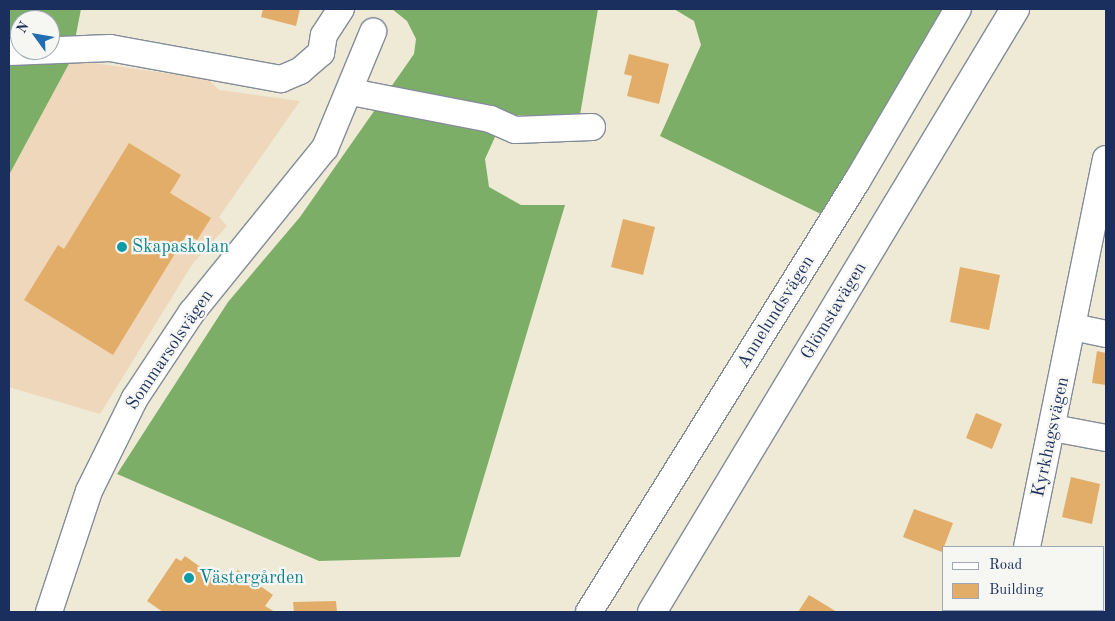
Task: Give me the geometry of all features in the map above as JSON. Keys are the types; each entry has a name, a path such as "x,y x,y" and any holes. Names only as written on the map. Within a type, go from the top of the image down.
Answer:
{"main road":[{"name":"Glömstavägen","path":"652,612 1016,9"}],"street":[{"path":"9,52 110,48 281,79 300,71 321,53 324,35 341,9"},
{"name":"Annelundsvägen","path":"589,612 857,181 958,9"},
{"name":"Sommarsolsvägen","path":"49,612 89,491 135,398 192,312 311,169 336,129 373,32"},
{"path":"351,92 490,119 515,130 592,127"},
{"name":"Kyrkhagsvägen","path":"1027,546 1053,428 1106,159"},
{"path":"1072,327 1106,334"},
{"path":"1053,428 1106,438"}],"shaded area":[{"path":"71,60 208,79 219,90 300,101 219,217 227,226 193,263 100,414 9,387 9,175"}],"green space":[{"path":"9,9 81,9 71,60 9,175"},
{"path":"392,9 598,9 580,115 505,115 485,159 489,187 521,205 565,205 460,557 319,561 117,474 228,302 300,217 414,54 416,39 407,21"},
{"path":"674,9 942,9 823,215 660,136 701,45 694,21"}],"building":[{"path":"263,9 300,9 296,26 261,17"},
{"path":"629,54 669,64 659,104 627,96 632,76 624,74"},
{"name":"Skapaskolan","path":"129,143 181,175 170,193 211,218 197,240 187,234 113,355 24,300 58,245 64,249"},
{"path":"623,219 655,227 643,275 611,267"},
{"path":"960,267 1000,275 989,330 950,322"},
{"path":"1097,351 1106,353 1106,385 1092,383"},
{"path":"976,413 1002,424 992,449 966,438"},
{"path":"1071,477 1100,484 1092,524 1062,517"},
{"path":"914,509 953,523 944,546 942,546 942,552 903,537"},
{"name":"Västergården","path":"185,556 227,586 238,570 273,595 265,606 275,612 163,612 147,601 176,558 181,561"},
{"path":"809,595 837,612 798,612"},
{"name":"Västergården","path":"336,601 337,612 294,612 293,602"}],"place":[{"name":"Skapaskolan","path":"122,247"},
{"name":"Västergården","path":"189,578"}]}
